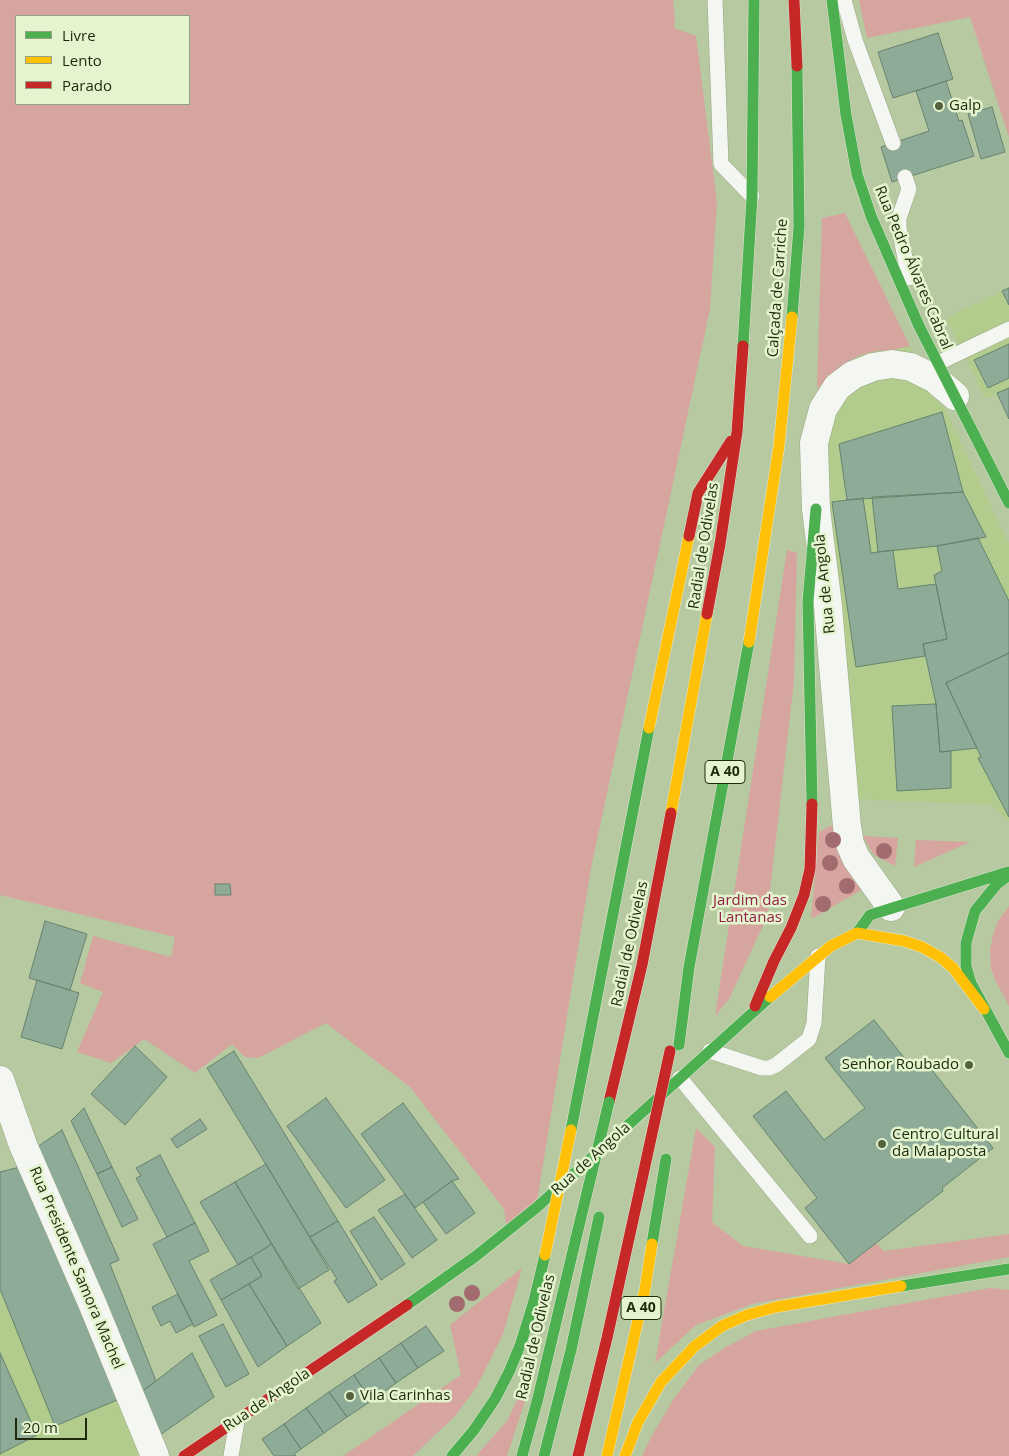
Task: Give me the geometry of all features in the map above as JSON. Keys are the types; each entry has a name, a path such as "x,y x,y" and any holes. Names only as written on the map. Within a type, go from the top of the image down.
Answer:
{"main road":[{"path":"452,1456 474,1430 495,1399 521,1343 534,1301 571,1130 677,583 698,493 736,432 752,197 754,0"},
{"name":"Calçada de Carriche","path":"675,1048 760,577 779,446 798,246 798,76 794,0"},
{"name":"Rua Pedro Álvares Cabral","path":"832,0 846,115 858,174 871,216 919,326 1009,503"},
{"name":"Radial de Odivelas","path":"522,1456 642,966 716,571 736,432"},
{"path":"754,1010 774,961 791,928 804,895 810,869 812,832 808,601 816,509"},
{"path":"984,1009 953,968 940,957 922,947 904,941 856,934 870,914 895,913 1009,874"},
{"path":"1009,874 984,898 975,911 966,943 966,966 971,982 1009,1053"},
{"path":"911,933 922,947"},
{"name":"Rua de Angola","path":"184,1456 476,1256 536,1208 754,1010 831,946 856,934"},
{"path":"609,1161 642,966"},
{"path":"578,1456 607,1338 641,1184 675,1048"},
{"name":"A 40","path":"672,1104 675,1048"},
{"name":"A 40","path":"607,1456 616,1424 645,1289 666,1154"},
{"path":"544,1456 571,1350 600,1213"},
{"path":"625,1456 638,1422 661,1382 695,1346 722,1326 747,1314 776,1307 1009,1269"}],"street":[{"name":"Rua de Angola","path":"895,913 856,858 850,844 847,827 828,606 816,509 814,443 823,409 837,388 853,374 873,367 892,364 911,367 934,379 955,396"},
{"name":"Rua Presidente Samora Machel","path":"0,1080 23,1145 92,1303 155,1456"}],"lane":[{"path":"715,0 721,164 752,197"},
{"path":"844,0 855,40 893,143"},
{"path":"905,177 909,189 899,218 899,228 919,326"},
{"path":"938,363 1009,329"},
{"path":"710,1050 762,1068 769,1068 776,1065 809,1039 814,1023 818,956"},
{"path":"680,1078 810,1236"},
{"path":"231,1456 237,1421"}],"shaded area":[{"path":"1009,288 1009,388 985,399 946,318"},
{"path":"910,346 949,417 1009,544 1009,822 992,805 856,799 821,488 817,389 839,367 860,355"},
{"path":"28,1165 144,1453 140,1456 0,1456 0,1172"}],"green space":[{"path":"0,0 673,0 674,28 696,36 717,202 710,309 591,868 536,1208 507,1230 504,1209 410,1087 326,1023 258,1058 245,1057 232,1044 195,1073 144,1039 111,1063 77,1052 103,992 80,983 93,936 171,957 175,937 0,895"},
{"path":"859,0 1009,0 1009,137 970,17 867,38"},
{"path":"845,213 910,346 860,355 839,367 817,389 822,218"},
{"name":"Jardim das Lantanas","path":"787,550 797,553 794,681 767,917 729,999 715,1016"},
{"path":"838,822 863,889 811,919 819,832"},
{"path":"863,836 898,838 895,866 874,855"},
{"path":"916,840 970,842 914,867"},
{"path":"1009,906 1009,1006 991,969 990,950 998,921"},
{"path":"696,1128 715,1147 712,1222 743,1246 849,1264 876,1243 884,1251 1009,1234 1009,1257 752,1304 696,1325 655,1363"},
{"path":"522,1268 503,1334 477,1386 456,1415 413,1456 343,1456 461,1375 450,1325"},
{"path":"990,1288 1009,1290 1009,1456 642,1456 675,1397 699,1365 726,1347 756,1331"},
{"path":"529,1389 507,1456 476,1456 507,1421 522,1390"}],"building":[{"path":"938,33 953,79 893,98 878,52"},
{"path":"946,81 959,121 962,120 974,156 892,182 881,147 929,131 916,91"},
{"path":"992,107 1005,152 981,159 968,114"},
{"path":"1009,288 1009,305 1002,291"},
{"path":"1009,344 1009,378 988,388 974,360"},
{"path":"1009,388 1009,419 997,393"},
{"path":"942,412 963,492 847,500 839,444"},
{"path":"963,492 986,537 937,546 878,552 872,497"},
{"path":"863,498 871,553 893,550 898,589 936,584 947,639 923,644 925,656 856,667 832,502"},
{"path":"978,538 1009,601 1009,653 946,683 977,748 940,752 936,704 923,644 947,639 934,575 942,571 937,546"},
{"path":"1009,653 1009,817 978,758 981,757 946,683"},
{"path":"936,704 940,752 951,751 951,788 897,791 892,706"},
{"path":"215,884 230,884 231,895 215,895"},
{"path":"45,921 87,934 70,990 29,978"},
{"path":"37,980 79,993 62,1049 21,1037"},
{"name":"Centro Cultural da Malaposta","path":"874,1020 914,1070 925,1061 993,1148 942,1188 943,1191 849,1264 805,1208 817,1198 753,1116 786,1091 824,1140 865,1108 825,1058"},
{"path":"135,1046 167,1077 125,1125 91,1094"},
{"path":"234,1051 338,1221 310,1237 207,1068"},
{"path":"326,1098 385,1180 346,1208 287,1126"},
{"path":"403,1103 459,1179 452,1181 415,1208 361,1134"},
{"path":"84,1108 112,1167 97,1174 71,1121"},
{"path":"200,1119 207,1129 177,1148 171,1139"},
{"path":"62,1130 119,1260 110,1264 156,1381 135,1397 37,1147"},
{"path":"160,1155 195,1223 167,1237 136,1178 141,1176 136,1168"},
{"path":"266,1164 329,1270 298,1289 235,1182"},
{"path":"28,1165 122,1398 55,1426 0,1289 0,1172"},
{"path":"112,1167 138,1219 122,1227 97,1174"},
{"path":"452,1181 475,1213 446,1234 423,1202"},
{"path":"235,1182 272,1244 238,1265 200,1202"},
{"path":"405,1194 437,1240 412,1258 378,1210"},
{"path":"374,1217 405,1264 381,1280 350,1231"},
{"path":"338,1221 377,1285 348,1303 334,1281 337,1279 310,1237"},
{"path":"195,1223 209,1251 189,1261 217,1315 194,1327 153,1244"},
{"path":"272,1244 321,1323 287,1346 249,1284 262,1276 251,1257"},
{"path":"251,1257 262,1276 221,1300 210,1280"},
{"path":"249,1284 287,1346 258,1367 221,1300"},
{"path":"178,1294 193,1324 176,1333 170,1321 161,1326 152,1307"},
{"path":"223,1324 249,1374 226,1387 199,1336"},
{"path":"426,1326 444,1351 418,1368 401,1343"},
{"path":"401,1343 418,1368 396,1383 379,1358"},
{"path":"0,1353 37,1435 0,1454"},
{"path":"192,1353 214,1397 153,1440 135,1397"},
{"path":"379,1358 396,1383 371,1401 354,1375"},
{"name":"Vila Carinhas","path":"354,1375 371,1401 347,1417 329,1392"},
{"path":"329,1392 347,1417 324,1433 306,1408"},
{"path":"306,1408 324,1433 301,1449 284,1424"},
{"path":"284,1424 301,1449 294,1454 296,1456 274,1456 262,1439"}],"traffic: fast":[{"path":"743,346 752,197 754,0"},
{"path":"832,0 846,115 857,174 871,216 919,326 1009,503"},
{"path":"792,317 799,227 797,66"},
{"path":"812,804 808,601 816,509"},
{"path":"679,1045 689,967 749,642"},
{"path":"571,1130 649,728"},
{"path":"857,933 870,915 1008,872"},
{"path":"1009,875 997,884 975,911 966,943 966,966 971,983 1009,1053"},
{"path":"407,1305 476,1256 536,1208 770,997"},
{"path":"576,1238 609,1102"},
{"path":"652,1244 666,1159"},
{"path":"544,1456 571,1350 599,1217"},
{"path":"522,1456 538,1398 576,1238"},
{"path":"452,1456 474,1430 495,1399 509,1372 521,1343 534,1301 545,1255"},
{"path":"901,1286 1009,1269"}],"traffic: slow":[{"path":"749,642 779,446 792,317"},
{"path":"649,728 689,536"},
{"path":"671,813 707,614"},
{"path":"770,997 831,946 857,933 904,941 922,947 940,957 953,968 984,1009"},
{"path":"545,1255 571,1130"},
{"path":"607,1456 645,1289 652,1244"},
{"path":"625,1456 638,1422 661,1382 695,1346 722,1326 747,1315 776,1307 901,1286"}],"traffic: jam":[{"path":"794,0 797,66"},
{"path":"707,614 737,432 743,346"},
{"path":"689,536 698,493 731,441"},
{"path":"755,1006 804,895 810,869 812,804"},
{"path":"609,1102 642,965 671,813"},
{"path":"641,1184 670,1051"},
{"path":"578,1456 607,1338 641,1184"},
{"path":"184,1456 407,1305"}],"place":[{"name":"Galp","path":"939,106"},
{"name":"Senhor Roubado","path":"969,1065"},
{"name":"Centro Cultural da Malaposta","path":"882,1144"},
{"name":"Vila Carinhas","path":"350,1396"}]}
